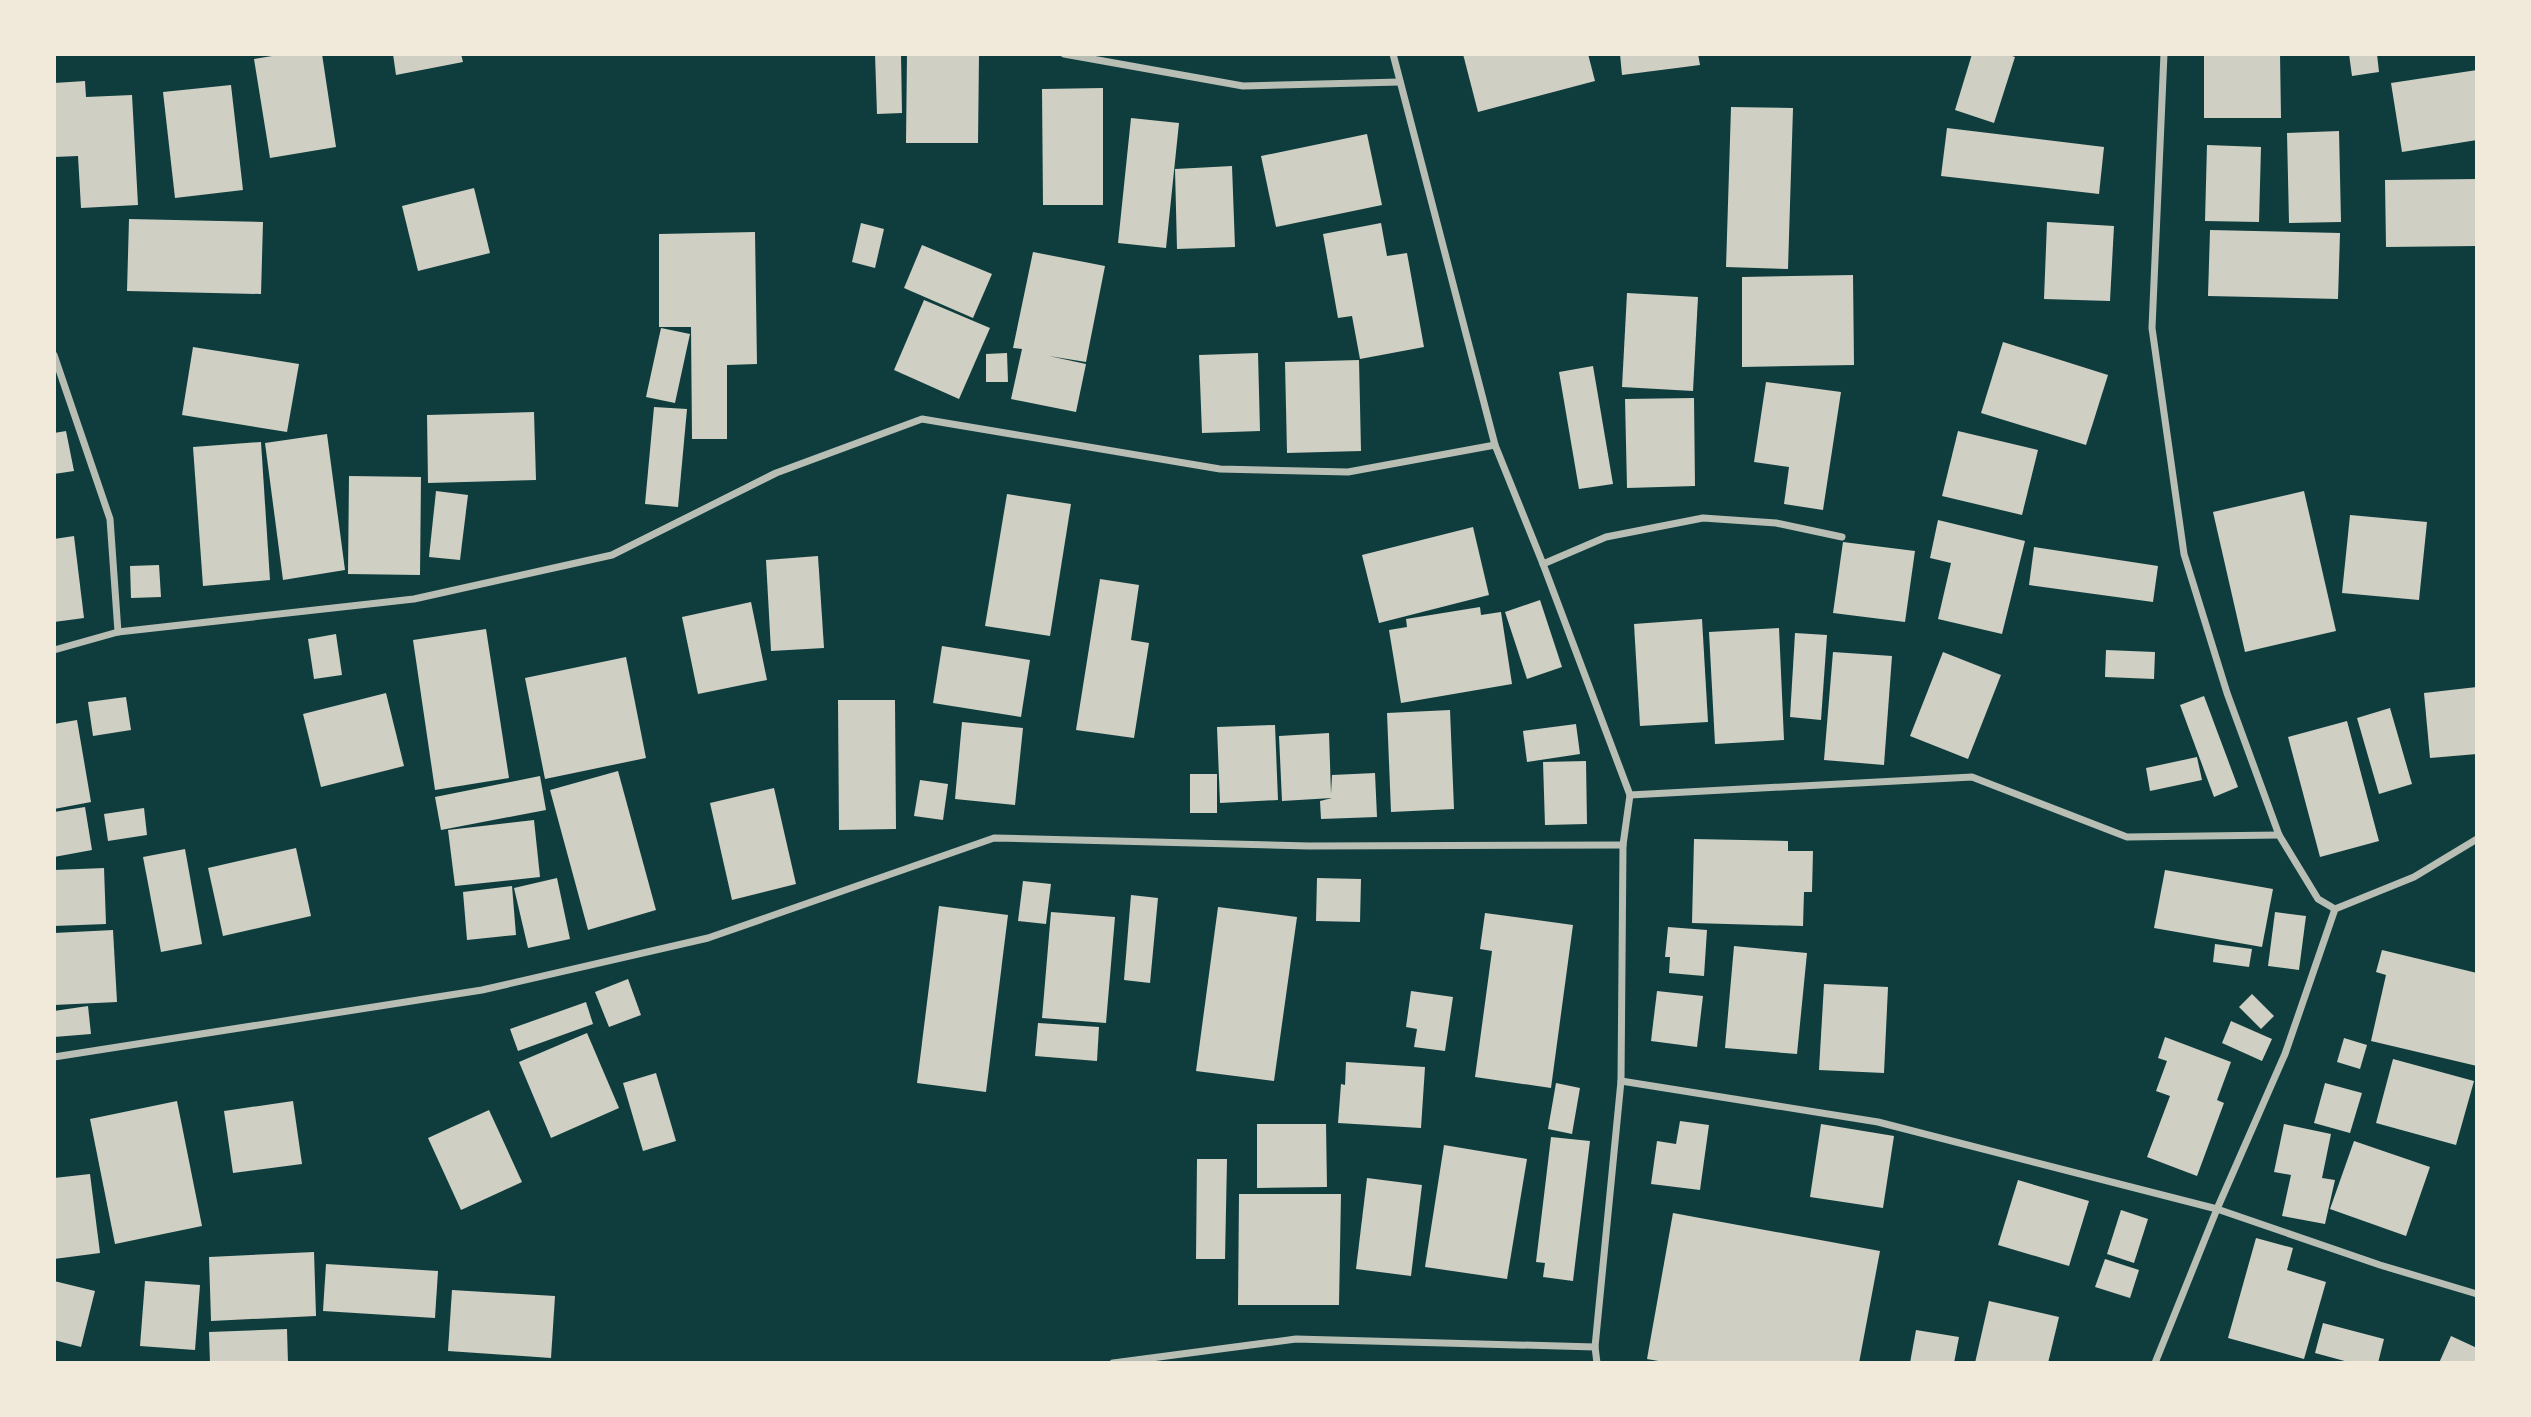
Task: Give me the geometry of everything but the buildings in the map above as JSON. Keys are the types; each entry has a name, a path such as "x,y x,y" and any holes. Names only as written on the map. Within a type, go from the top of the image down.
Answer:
{"street":[{"path":"1064,54 1243,86 1400,82"},
{"path":"1393,54 1495,445 1630,796 1623,845 1622,1080 1595,1347 1597,1363"},
{"path":"2164,54 2152,328 2184,554 2227,693 2279,835 2318,899 2335,909"},
{"path":"54,355 110,519 118,632"},
{"path":"54,650 118,632 414,600 612,555 776,473 922,419 1220,469 1348,472 1495,445"},
{"path":"1543,564 1606,537 1703,518 1776,523 1842,537"},
{"path":"1630,796 1972,777 2127,837 2279,835"},
{"path":"54,1057 482,990 708,938 994,838 1309,846 1623,845"},
{"path":"2155,1363 2217,1209 2285,1054 2335,909 2414,877 2477,839"},
{"path":"1622,1080 1878,1122 2217,1209 2380,1265 2477,1294"},
{"path":"1113,1363 1296,1339 1595,1347"}]}
